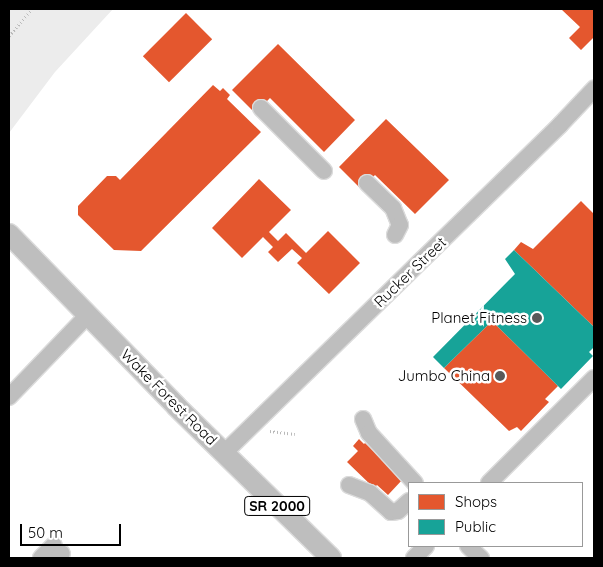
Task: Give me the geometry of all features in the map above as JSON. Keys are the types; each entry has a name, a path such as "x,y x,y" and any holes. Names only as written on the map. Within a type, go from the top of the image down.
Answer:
{"main road":[{"name":"Wake Forest Road","path":"9,234 330,558"}],"street":[{"name":"Rucker Street","path":"224,453 560,125 594,88"},
{"path":"261,108 324,171"},
{"path":"367,183 393,208 400,224 395,236"},
{"path":"9,397 88,315"},
{"path":"490,482 594,378"},
{"path":"363,419 369,434 413,482"},
{"path":"349,485 370,493 391,512 398,511 408,502"},
{"path":"414,558 425,547"},
{"path":"469,547 481,558"},
{"path":"41,558 61,555"}],"path":[{"path":"9,36 32,9"},
{"path":"270,431 295,434"}],"shaded area":[{"path":"9,9 113,9 55,72 9,133"}],"building: Shops":[{"path":"561,9 594,9 594,37 581,50 569,38 580,27"},
{"path":"186,13 212,39 169,82 143,56"},
{"path":"278,44 355,120 324,152 270,98 255,113 232,90"},
{"path":"213,85 220,91 223,88 230,95 227,99 261,132 141,251 114,250 78,215 78,206 107,176 116,176 120,180"},
{"path":"386,119 449,180 415,214 375,175 361,189 339,167"},
{"path":"259,179 291,210 269,232 278,241 286,233 306,253 328,231 360,263 329,294 297,263 302,258 292,249 278,262 268,252 273,247 263,237 242,258 212,228"},
{"path":"581,201 594,214 594,327 514,250 521,242 533,249"},
{"path":"492,321 558,386 545,399 549,402 521,431 517,427 509,431 444,368"},
{"path":"359,439 403,479 388,495 377,485 374,488 347,462 358,451 353,446"}],"building: Public":[{"name":"Planet Fitness","path":"514,250 594,327 594,347 589,352 593,356 561,389 492,321 444,368 433,357 515,274 505,259"}],"place":[{"name":"Planet Fitness","path":"537,318"},
{"name":"Jumbo China","path":"500,376"}]}
